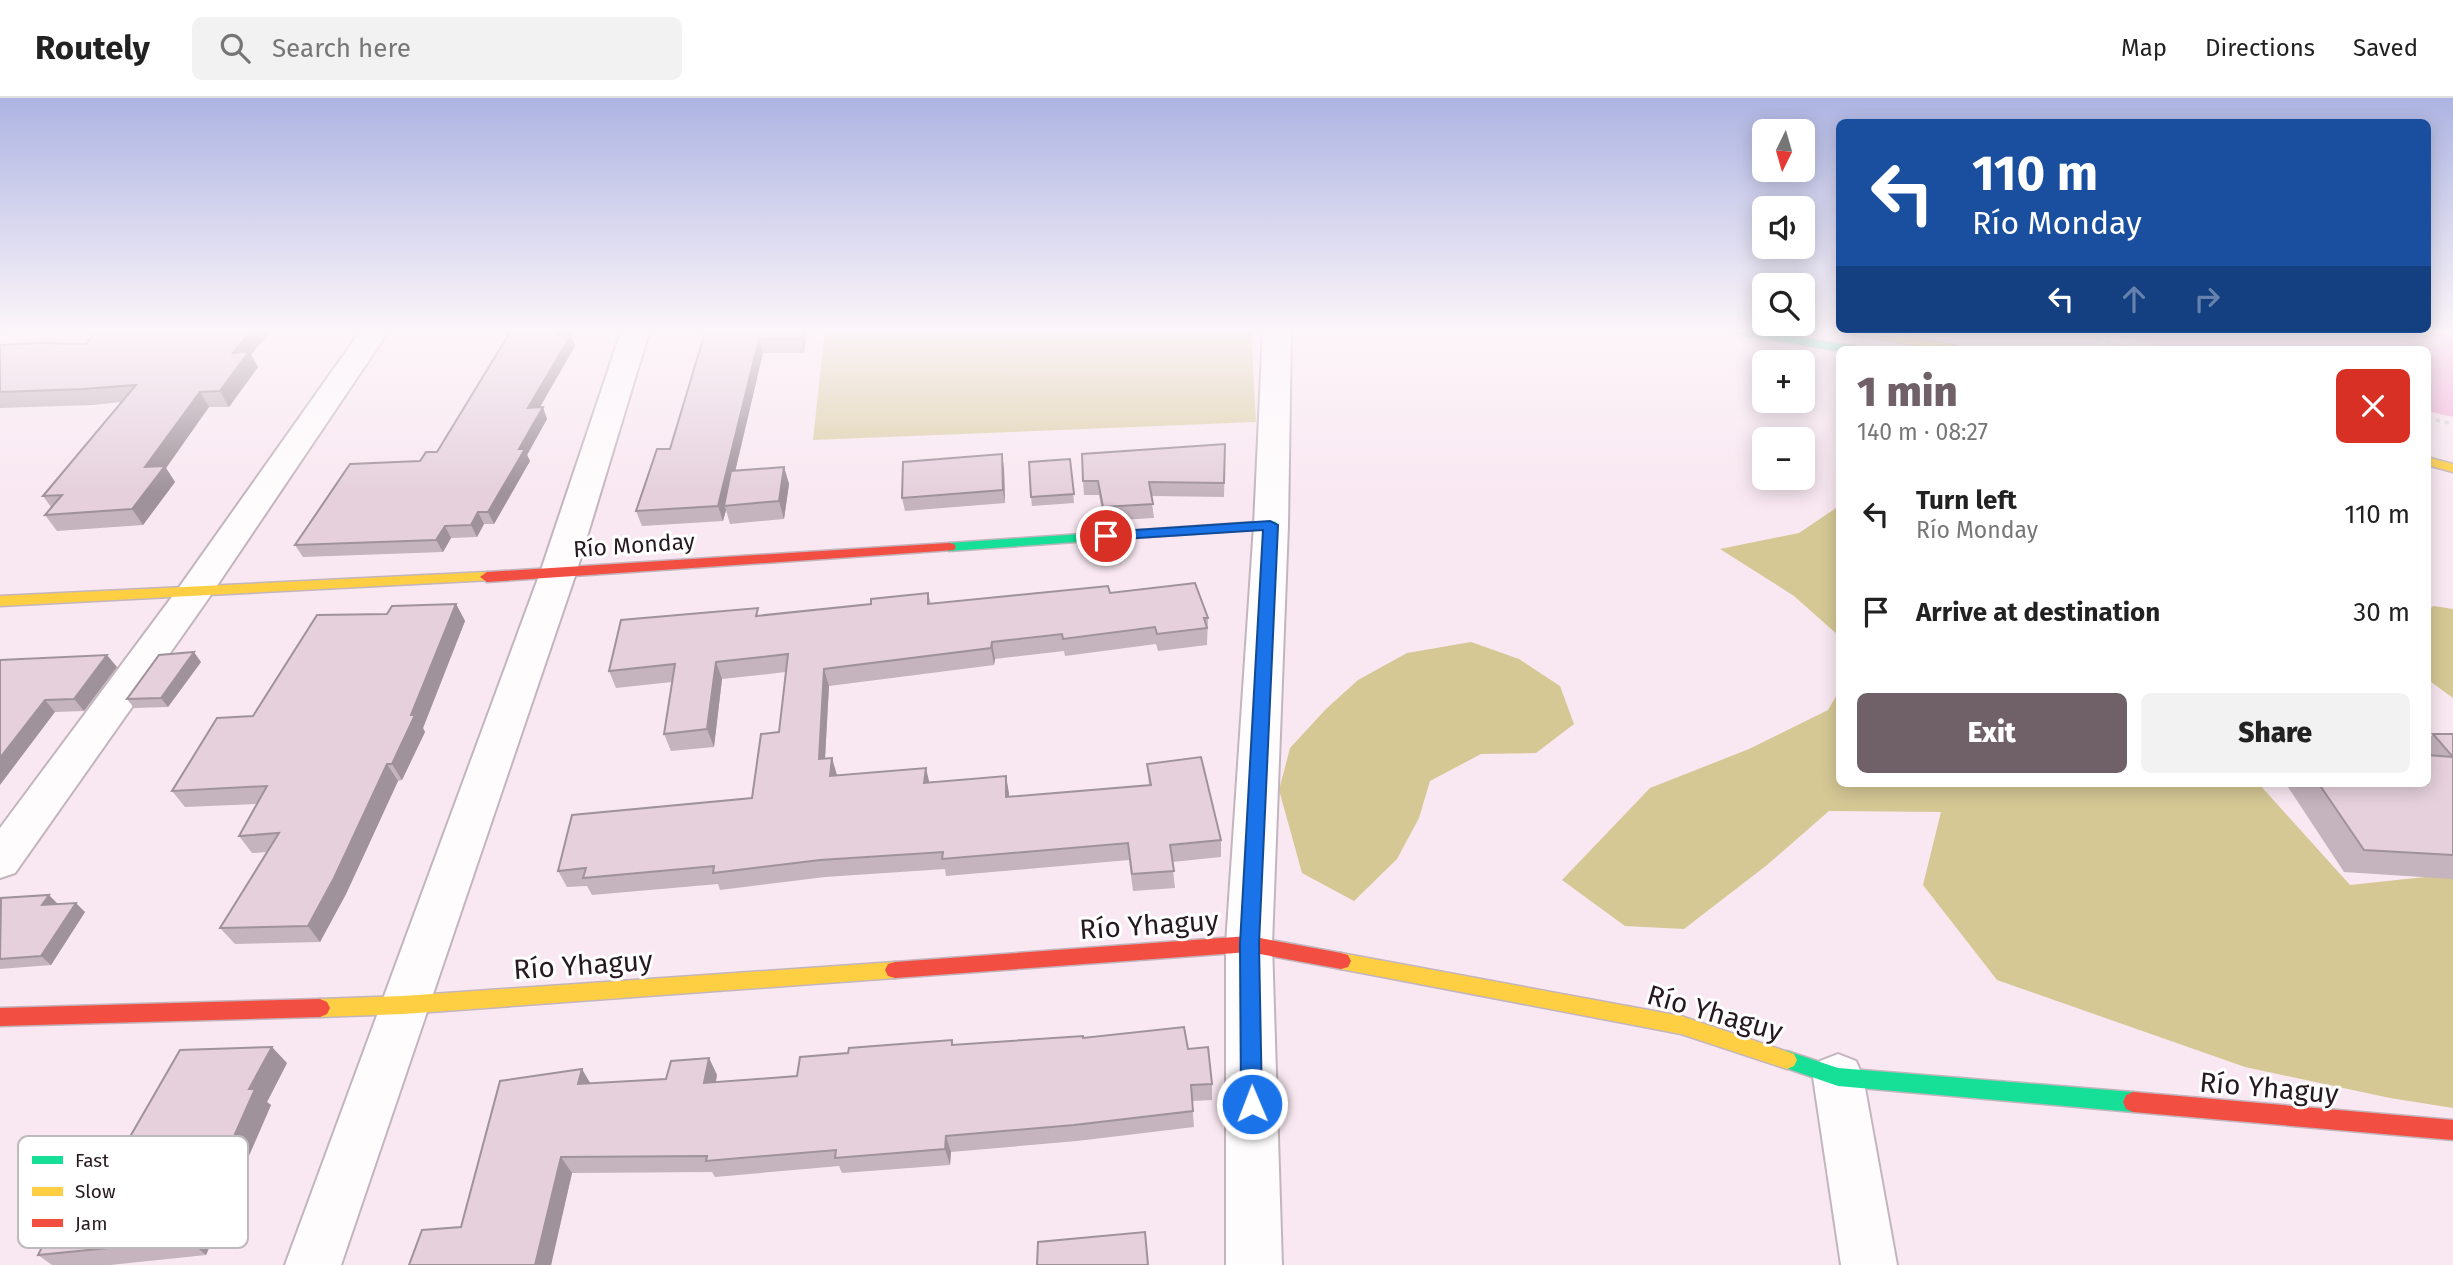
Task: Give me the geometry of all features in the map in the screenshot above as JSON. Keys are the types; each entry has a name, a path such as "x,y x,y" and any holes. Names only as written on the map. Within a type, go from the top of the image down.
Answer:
{"street":[{"path":"0,860 193,594 338,383"},
{"path":"313,1265 558,573 619,383"},
{"path":"1254,1265 1250,944 1275,383"},
{"path":"2431,462 2453,468"},
{"name":"Río Monday","path":"0,600 193,594 558,573 1270,525"},
{"name":"Río Yhaguy","path":"0,1017 149,1015 403,1005 1250,944 1681,1025 1838,1077 2453,1130"},
{"path":"1838,1077 1869,1265"}],"path":[{"path":"2431,419 2453,424"}],"shaded area":[{"path":"819,383 1254,383 1256,422 813,440"},
{"path":"2431,383 2453,383 2453,417 2431,412"},
{"path":"1836,508 1836,633 1794,596 1720,549 1799,533"},
{"path":"2431,607 2453,609 2453,698 2431,682"},
{"path":"1471,642 1519,659 1560,686 1574,724 1536,753 1481,754 1430,781 1419,818 1397,859 1354,901 1302,873 1279,790 1290,748 1326,709 1358,680 1407,653"},
{"path":"1836,696 1836,787 2262,787 2350,885 2453,874 2453,1108 2390,1098 2245,1067 1997,980 1923,885 1941,812 1829,811 1767,865 1684,929 1625,926 1562,880 1650,788 1749,749 1828,710"}],"building":[{"path":"0,383 225,383 220,391 200,392 145,467 165,466 132,509 45,515 62,495 43,496 136,385 0,392"},
{"path":"479,383 542,383 528,408 543,407 519,449 525,449 488,512 478,512 471,525 445,526 436,540 295,545 350,464 420,461 426,452 437,452"},
{"path":"690,383 748,383 718,506 636,511 657,449 670,449"},
{"path":"1225,444 1224,483 1149,482 1153,504 1103,507 1098,481 1083,481 1082,454"},
{"path":"1002,454 1003,490 902,498 903,462"},
{"path":"1070,459 1074,494 1031,497 1029,462"},
{"path":"784,467 779,501 724,506 731,471"},
{"path":"1195,583 1208,618 1204,618 1207,628 1157,634 1155,627 1063,639 1062,634 992,642 991,648 824,669 819,759 832,758 830,776 926,768 924,783 1006,776 1006,797 1151,785 1147,764 1201,757 1221,840 1170,845 1174,871 1132,874 1128,843 942,859 943,852 820,860 713,873 714,866 583,878 586,868 558,871 572,815 752,798 761,734 779,732 788,654 716,662 707,729 664,734 675,664 609,671 621,620 758,608 756,616 871,604 871,599 928,593 928,604 1108,586 1110,593"},
{"path":"456,604 411,715 415,715 392,764 387,764 334,878 308,926 220,928 279,833 239,836 267,786 172,791 217,718 253,716 317,615 387,614 392,606"},
{"path":"194,652 161,698 127,699 159,655"},
{"path":"107,655 74,699 45,700 0,758 0,660"},
{"path":"2433,734 2453,734 2453,757"},
{"path":"2431,755 2453,757 2453,855 2364,850 2321,787 2431,787"},
{"path":"49,895 42,905 76,903 41,956 0,959 1,898"},
{"path":"1184,1027 1188,1049 1208,1047 1212,1084 1191,1085 1193,1111 946,1136 945,1149 835,1158 836,1150 706,1161 707,1156 561,1157 535,1265 409,1265 422,1230 461,1227 500,1081 582,1069 578,1084 666,1079 671,1061 709,1058 704,1083 797,1076 800,1057 848,1053 849,1048 952,1040 952,1045 1083,1038"},
{"path":"272,1047 249,1089 255,1089 234,1136 130,1136 180,1050"},
{"path":"1145,1232 1148,1265 1037,1265 1038,1242"},
{"path":"42,1248 108,1248 38,1255"}],"traffic: fast":[{"path":"949,547 1271,525"},
{"path":"1787,1060 1838,1077 2133,1102"}],"traffic: slow":[{"path":"2431,462 2453,468"},
{"path":"0,601 487,577"},
{"path":"1341,961 1681,1025 1787,1060"},
{"path":"320,1008 403,1005 895,970"}],"traffic: jam":[{"path":"487,577 949,547"},
{"path":"895,970 1249,944 1341,961"},
{"path":"0,1017 320,1008"},
{"path":"2133,1102 2453,1130"}],"route":[{"path":"1106,536 1270,525 1250,944 1252,1104"}]}
